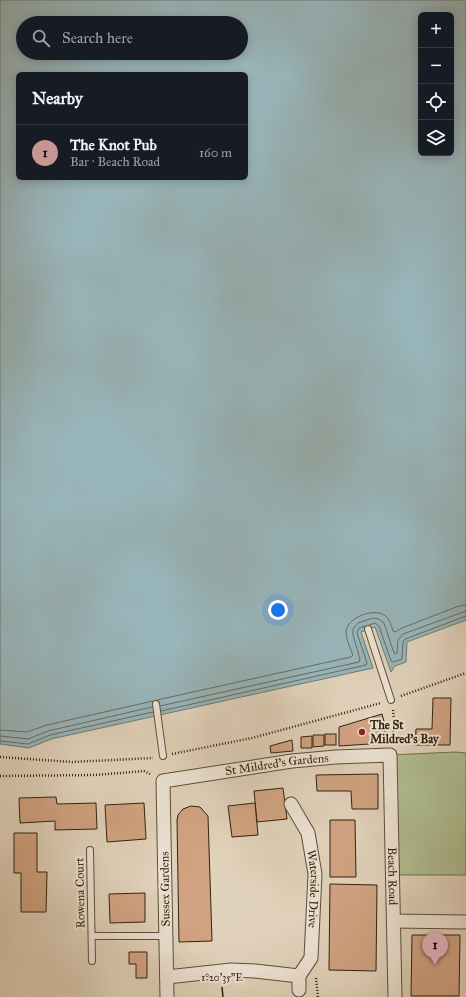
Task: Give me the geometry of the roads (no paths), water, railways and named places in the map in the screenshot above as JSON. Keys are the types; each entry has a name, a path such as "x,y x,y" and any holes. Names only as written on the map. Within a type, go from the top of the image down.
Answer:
{"street":[{"name":"St Mildred's Gardens","path":"163,781 292,761 336,757 390,755"},
{"name":"Beach Road","path":"390,755 395,997"},
{"name":"Sussex Gardens","path":"163,781 167,997"},
{"name":"Waterside Drive","path":"291,804 308,833 315,874 311,958 299,976"},
{"path":"394,922 466,922"},
{"path":"167,977 231,970 255,970 299,976 299,990"}],"lane":[{"path":"368,630 391,700"},
{"path":"156,704 163,756"},
{"name":"Rowena Court","path":"90,850 92,961"},
{"name":"Rowena Court","path":"92,936 166,936"}],"water":[{"path":"0,0 466,0 466,620 407,642 406,662 395,666 391,672 375,627 361,632 373,668 51,739 29,748 0,744"}],"place":[{"name":"The St Mildred's Bay","path":"362,732"},
{"name":"The Knot Pub","path":"435,965"}]}
